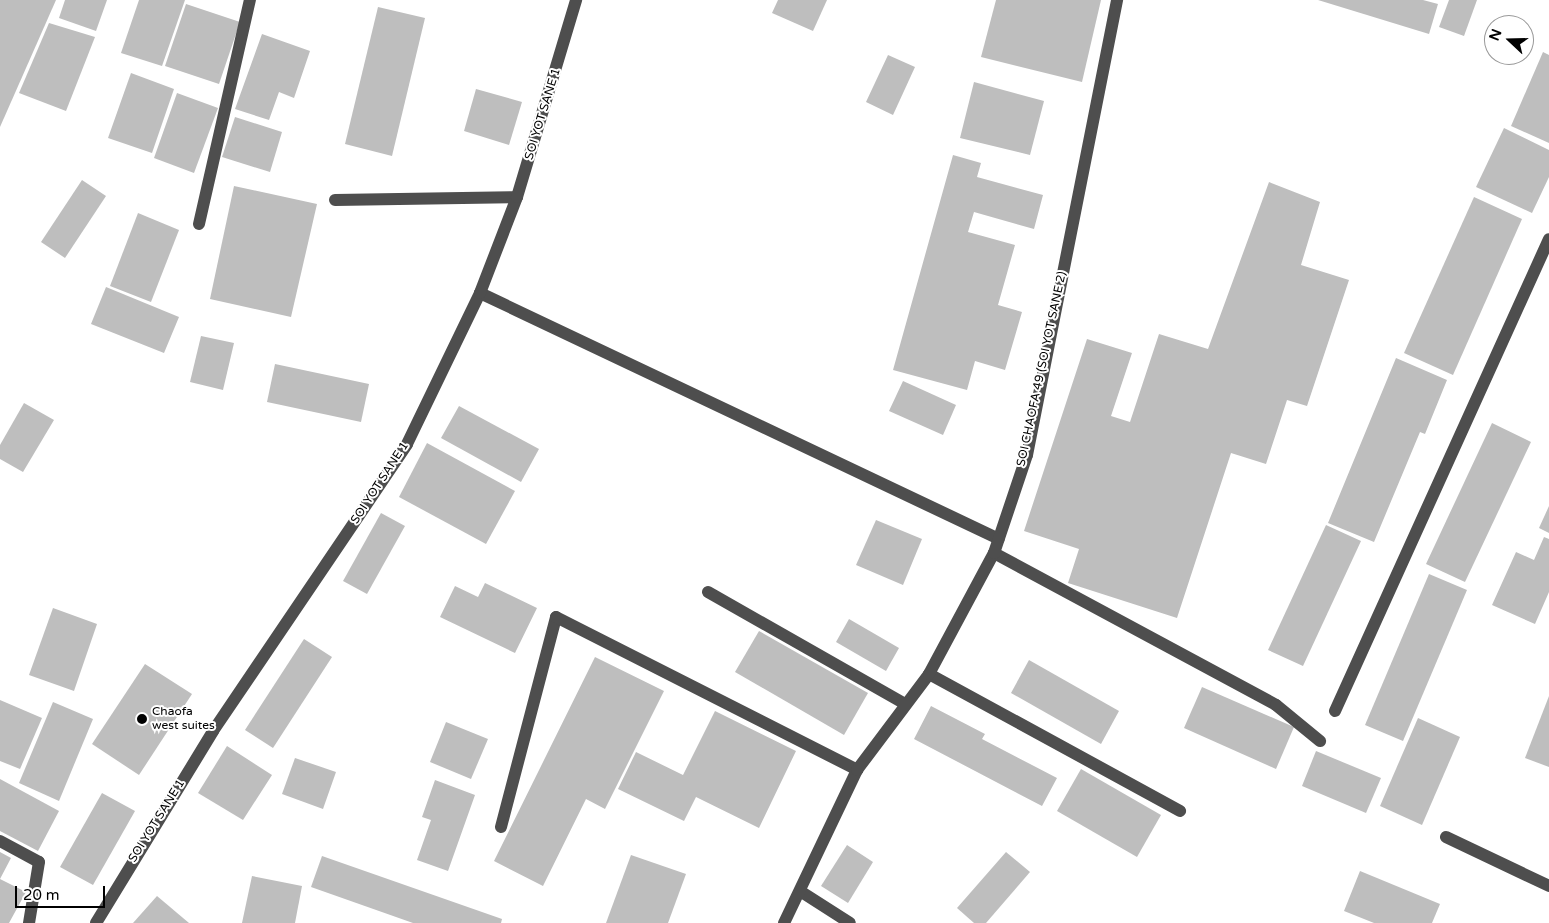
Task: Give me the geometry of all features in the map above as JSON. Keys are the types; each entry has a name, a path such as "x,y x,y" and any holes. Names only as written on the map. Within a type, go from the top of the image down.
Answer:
{"street":[{"path":"199,224 250,0"},
{"name":"SOI YOT SANE 1","path":"96,923 213,731 407,444 480,293 518,197 576,0"},
{"name":"SOI CHAOFA 49 (SOI YOT SANE 2)","path":"784,923 857,770 929,674 994,553 1027,455 1117,0"},
{"path":"335,200 518,197"},
{"path":"1335,711 1549,239"},
{"path":"480,293 999,539"},
{"path":"994,553 1276,705 1320,741"},
{"path":"708,592 905,704"},
{"path":"501,827 556,617 857,770"},
{"path":"929,674 1180,811"},
{"path":"1446,837 1549,886"},
{"path":"0,841 39,862 29,923"},
{"path":"800,891 850,923"}],"building":[{"path":"0,0 56,0 0,127"},
{"path":"65,0 107,0 96,31 59,18"},
{"path":"139,0 185,0 162,66 121,53"},
{"path":"778,0 827,0 813,31 772,13"},
{"path":"996,0 1101,0 1082,82 981,57"},
{"path":"1318,0 1423,0 1438,4 1429,34"},
{"path":"1449,0 1477,0 1464,36 1439,27"},
{"path":"186,4 240,22 219,84 165,66"},
{"path":"378,7 425,18 392,156 345,144"},
{"path":"49,23 95,37 66,111 19,93"},
{"path":"262,34 310,51 294,98 279,92 269,120 235,109"},
{"path":"1543,52 1549,55 1549,143 1511,126"},
{"path":"888,55 915,67 893,115 866,102"},
{"path":"131,73 174,89 152,153 108,138"},
{"path":"974,82 1044,101 1030,155 960,138"},
{"path":"476,89 522,102 509,145 464,131"},
{"path":"177,93 218,108 194,173 154,158"},
{"path":"235,117 282,132 270,172 222,157"},
{"path":"1504,128 1549,150 1549,177 1532,213 1476,187"},
{"path":"953,155 981,163 977,177 1043,195 1034,229 974,212 968,232 1015,245 998,305 1022,312 1005,370 975,361 967,390 893,370"},
{"path":"82,180 106,196 65,258 41,242"},
{"path":"1269,182 1320,202 1301,265 1349,280 1307,406 1287,400 1266,464 1231,453 1177,618 1068,583 1079,549 1024,531 1087,339 1132,353 1111,416 1130,422 1159,334 1208,349"},
{"path":"234,186 317,204 291,317 210,299"},
{"path":"1474,197 1522,219 1453,375 1404,353"},
{"path":"138,213 179,230 151,302 110,286"},
{"path":"106,287 179,317 164,353 91,324"},
{"path":"201,336 234,343 223,390 190,382"},
{"path":"1396,358 1447,380 1425,434 1420,432 1374,542 1328,523"},
{"path":"275,364 369,384 361,422 267,402"},
{"path":"903,381 956,405 943,435 889,411"},
{"path":"24,403 54,420 23,472 0,459 0,445"},
{"path":"459,406 539,449 521,482 441,438"},
{"path":"1492,423 1531,442 1465,582 1426,564"},
{"path":"427,443 515,491 486,544 399,497"},
{"path":"1549,506 1549,533 1539,528"},
{"path":"381,513 405,526 367,594 343,581"},
{"path":"876,520 922,539 903,585 856,565"},
{"path":"1326,525 1361,541 1303,666 1268,650"},
{"path":"1544,537 1549,539 1549,592 1535,624 1492,605 1516,552 1534,560"},
{"path":"1429,574 1467,590 1403,741 1365,725"},
{"path":"485,583 537,608 515,653 440,617 455,586 478,597"},
{"path":"53,608 97,624 74,691 29,675"},
{"path":"849,619 899,648 886,671 836,642"},
{"path":"759,631 868,693 844,735 735,672"},
{"path":"304,639 332,657 273,748 245,730"},
{"path":"595,657 664,691 605,809 586,799 543,886 494,861"},
{"path":"1029,660 1119,711 1101,744 1011,693"},
{"name":"Chaofa west suites","path":"145,664 192,694 139,775 92,744"},
{"path":"1202,687 1294,727 1276,769 1184,728"},
{"path":"1549,696 1549,767 1525,758"},
{"path":"0,700 42,718 20,769 0,761"},
{"path":"53,702 93,719 59,801 19,783"},
{"path":"931,706 985,734 982,739 1057,778 1042,806 914,739"},
{"path":"715,711 796,751 759,828 696,797 684,821 618,789 636,752 683,775"},
{"path":"1418,718 1460,737 1422,825 1380,806"},
{"path":"446,722 488,739 471,779 430,762"},
{"path":"227,746 272,775 243,820 198,793"},
{"path":"1316,751 1381,778 1366,813 1302,786"},
{"path":"295,758 336,772 323,809 282,794"},
{"path":"1081,769 1161,815 1137,857 1057,811"},
{"path":"0,779 59,811 38,851 0,831"},
{"path":"435,780 475,795 448,871 417,860 431,820 422,817"},
{"path":"102,793 135,811 93,885 60,867"},
{"path":"847,845 873,862 848,903 821,886"},
{"path":"0,852 11,858 0,879"},
{"path":"1006,852 1030,872 986,923 974,923 957,908"},
{"path":"631,855 686,874 668,923 606,923"},
{"path":"322,856 502,919 501,923 413,923 311,887"},
{"path":"1360,871 1440,904 1432,923 1374,923 1344,911"},
{"path":"252,876 302,886 295,923 242,923"},
{"path":"0,879 26,892 9,923 0,923"},
{"path":"157,896 189,923 133,923"}],"place":[{"name":"Chaofa west suites","path":"142,719"}]}
